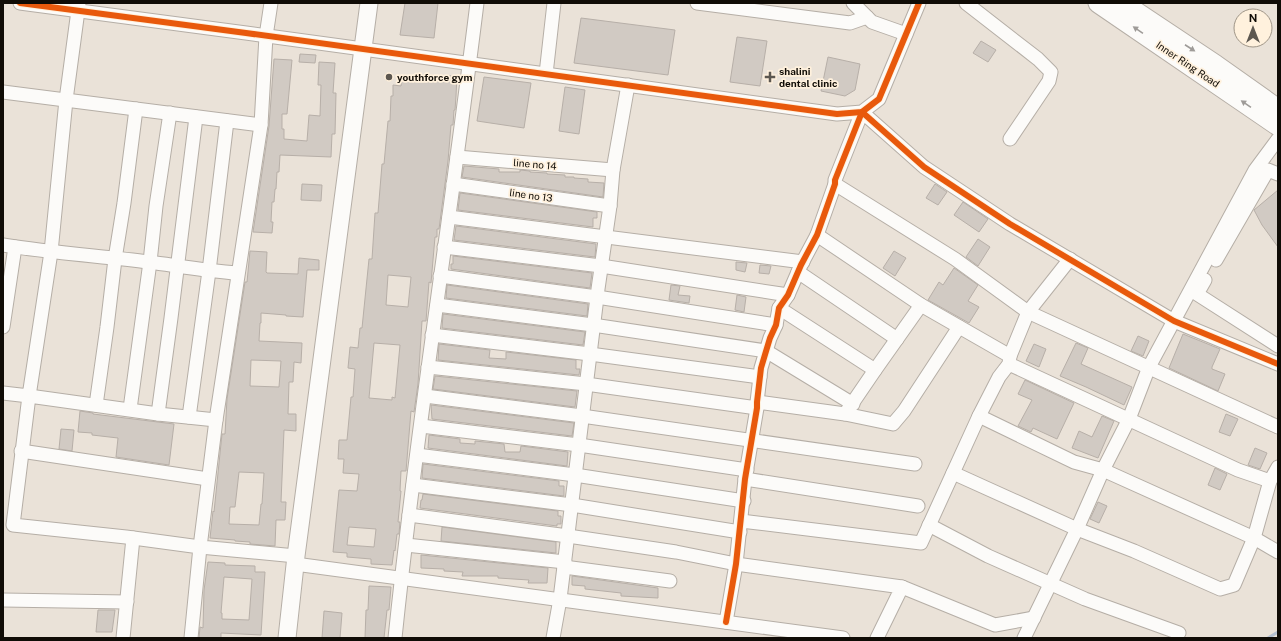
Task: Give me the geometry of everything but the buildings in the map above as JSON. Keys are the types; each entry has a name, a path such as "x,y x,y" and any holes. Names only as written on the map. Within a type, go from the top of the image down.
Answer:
{"highway":[{"name":"Inner Ring Road","path":"1098,3 1278,126"},
{"name":"Inner Ring Road","path":"1123,3 1216,65 1278,109"}],"main road":[{"path":"287,638 299,562 367,50 369,3"},
{"path":"367,50 378,3"},
{"path":"298,638 299,562"}],"street":[{"path":"20,3 78,7 266,36 837,114 862,112 924,167 1010,224 1174,321 1278,364"},
{"path":"191,638 200,547 216,420 237,272 261,125 266,36 271,3"},
{"path":"395,638 401,578 432,335 470,64 477,3"},
{"path":"546,74 554,3"},
{"path":"697,3 850,23 867,17"},
{"path":"853,3 872,22 906,34"},
{"path":"726,622 736,564 746,474 760,377 770,338 776,325 779,308 788,295 817,235 835,184 835,180 862,112 879,99 919,3"},
{"path":"966,3 1038,59 1051,72 1049,81 1010,139"},
{"path":"78,7 66,100 50,252 21,451 8,525 133,538 200,547 401,578 843,638"},
{"path":"553,638 565,564 593,325 610,206 612,170 628,85"},
{"path":"3,92 261,125"},
{"path":"96,405 136,109"},
{"path":"130,409 156,206 170,113"},
{"path":"158,414 196,117"},
{"path":"189,417 209,271 227,121"},
{"path":"1024,638 1077,529 1103,470 1129,419 1149,367 1255,170 1278,139"},
{"name":"line no 14","path":"457,157 612,170"},
{"path":"1278,174 1268,170 1197,294 1278,346"},
{"name":"line no 13","path":"453,184 610,206"},
{"path":"835,184 955,259 1028,312 1278,427"},
{"path":"448,217 605,236 801,267 898,339"},
{"path":"817,235 921,305 959,327 1010,360 1129,419 1238,470 1270,481"},
{"path":"3,328 9,246 50,252 150,262 209,271 237,272"},
{"path":"444,247 571,264 601,266 788,295"},
{"path":"413,484 741,526 921,543 979,416 999,377 1010,360 1028,312 1070,259"},
{"path":"440,276 597,297 776,325"},
{"path":"437,305 593,325 766,351 849,409 892,424 904,411 959,327"},
{"path":"849,409 921,305"},
{"path":"779,308 875,370"},
{"path":"432,335 590,354 760,377"},
{"path":"428,367 586,384 757,405 849,409"},
{"path":"3,393 158,414 216,420"},
{"path":"425,396 582,416 915,464"},
{"path":"979,416 1074,462 1103,470 1254,538 1278,552"},
{"path":"421,426 579,445 918,506"},
{"path":"21,451 208,479"},
{"path":"417,455 575,475 744,501"},
{"path":"953,474 1077,529 1134,551 1220,589 1234,585 1254,538 1270,481 1278,467"},
{"path":"409,515 568,536 676,552 736,564 902,587 995,625 1034,618"},
{"path":"929,525 988,556 1085,599 1179,633"},
{"path":"123,638 133,538"},
{"path":"406,545 565,564 670,581"},
{"path":"877,638 902,587"},
{"path":"3,600 127,602"}],"waterway":[{"path":"1268,638 1278,632"}],"cycle path":[{"path":"20,3 837,114 862,112 879,99 919,3"},
{"path":"726,622 736,564 745,479 757,408 761,368 770,338 776,325 779,308 788,295 801,265 817,235 835,184 835,180 862,112 924,167 1010,224 1174,321 1278,364"}],"place":[{"name":"youthforce gym","path":"389,77"},
{"name":"shalini dental clinic","path":"770,77"}]}
